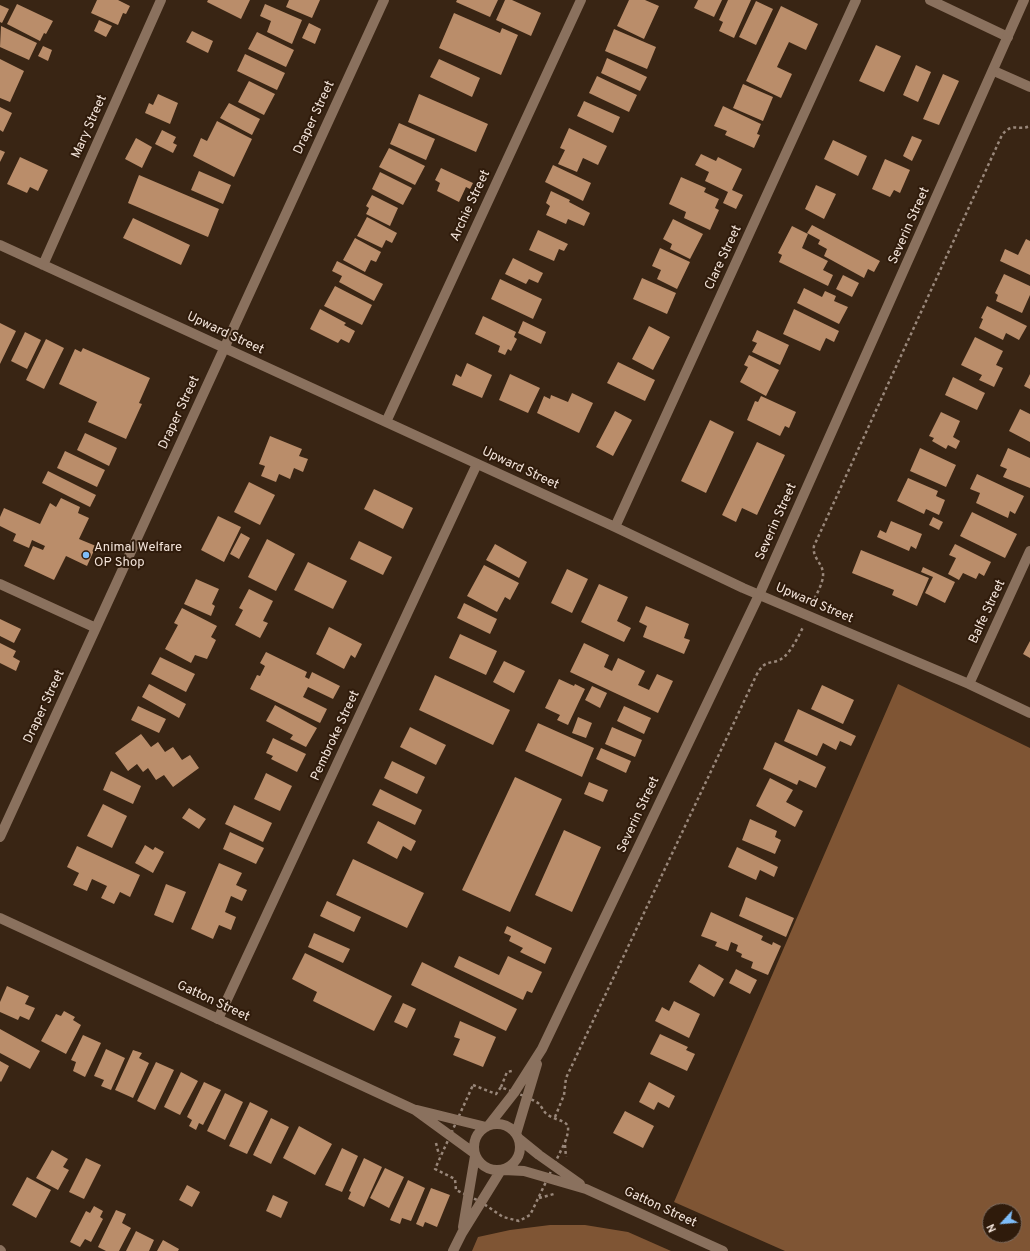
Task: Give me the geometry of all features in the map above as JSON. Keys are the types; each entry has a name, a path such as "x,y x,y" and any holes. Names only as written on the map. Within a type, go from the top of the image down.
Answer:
{"street":[{"name":"Mary Street","path":"43,265 161,0"},
{"name":"Draper Street","path":"0,837 384,0"},
{"name":"Archie Street","path":"386,422 581,0"},
{"name":"Clare Street","path":"615,527 856,0"},
{"path":"930,0 1008,36"},
{"name":"Severin Street","path":"487,1126 514,1093 542,1049 759,595 994,71 1024,0"},
{"path":"994,71 1030,87"},
{"name":"Upward Street","path":"0,245 225,347 759,595 969,684 1030,713"},
{"name":"Pembroke Street","path":"218,1018 477,464"},
{"name":"Balfe Street","path":"969,684 1030,551"},
{"path":"0,584 96,628"},
{"name":"Gatton Street","path":"0,918 415,1110 475,1154"},
{"name":"Severin Street","path":"517,1136 542,1049"},
{"name":"Gatton Street","path":"415,1110 487,1126"},
{"path":"462,1233 475,1154 474,1145 476,1138 487,1126 504,1125 517,1136 520,1145 518,1157 511,1166 502,1170 486,1168 475,1154"},
{"name":"Gatton Street","path":"517,1136 538,1155 586,1188"},
{"path":"453,1251 462,1233 502,1170"},
{"name":"Gatton Street","path":"502,1170 524,1171 586,1188 723,1251"}],"path":[{"path":"812,604 823,578 823,572 814,557 814,546 1002,135 1014,127 1024,128 1030,126"},
{"path":"555,1117 564,1095 566,1078 760,668 765,663 785,657 802,629"},
{"path":"461,1111 473,1085 496,1094 500,1087 506,1090"},
{"path":"535,1102 548,1115 564,1122 569,1131 557,1157"},
{"path":"445,1144 435,1169 454,1178 456,1182 455,1188 459,1192"},
{"path":"490,1207 496,1214 519,1221 530,1215 544,1186"}],"shaded area":[{"path":"898,684 1030,748 1030,1251 785,1251 674,1202"},
{"path":"550,1225 585,1225 628,1232 671,1251 472,1251 478,1237 510,1230"}],"building":[{"path":"97,0 118,0 130,6 126,14 123,13 118,25 91,13"},
{"path":"208,0 250,0 241,19 207,2"},
{"path":"289,0 320,0 312,18 286,7"},
{"path":"457,0 498,0 490,17 456,2"},
{"path":"505,0 512,0 541,13 531,36 496,20"},
{"path":"629,0 645,0 659,6 644,39 617,26"},
{"path":"698,0 722,0 714,17 694,8"},
{"path":"728,0 751,0 734,38 719,31 723,22 719,20"},
{"path":"756,1 773,9 756,45 739,37"},
{"path":"17,4 53,21 46,34 44,33 40,41 7,24"},
{"path":"265,4 302,20 292,44 267,32 271,21 260,16"},
{"path":"0,5 9,9 2,23 0,22"},
{"path":"781,6 818,24 806,50 789,42 777,67 792,74 781,98 746,81"},
{"path":"454,13 500,33 502,28 518,35 501,75 439,48"},
{"path":"99,20 112,26 106,37 94,31"},
{"path":"309,23 321,29 315,44 302,38"},
{"path":"1,26 37,43 29,60 0,47"},
{"path":"614,29 656,47 647,69 605,51"},
{"path":"192,31 213,41 208,53 186,42"},
{"path":"257,32 294,50 286,67 248,49"},
{"path":"876,45 901,56 884,92 859,81"},
{"path":"43,46 52,50 48,61 38,56"},
{"path":"245,54 285,73 277,90 237,71"},
{"path":"607,58 647,77 640,91 601,73"},
{"path":"0,59 24,71 10,102 0,98"},
{"path":"439,59 480,78 472,97 430,77"},
{"path":"916,65 931,72 918,102 903,95"},
{"path":"943,74 959,81 939,125 923,119"},
{"path":"597,76 637,95 629,112 589,93"},
{"path":"249,81 275,94 264,115 238,102"},
{"path":"743,84 773,97 763,121 733,108"},
{"path":"158,94 178,103 170,124 145,113 149,103 153,105"},
{"path":"419,94 488,124 476,152 408,122"},
{"path":"584,101 620,117 613,133 577,116"},
{"path":"229,103 260,119 252,135 220,118"},
{"path":"723,106 761,124 757,134 760,135 754,148 725,135 727,131 714,126"},
{"path":"0,107 12,113 3,132 0,130"},
{"path":"217,121 252,139 234,177 193,156 201,138 207,141"},
{"path":"399,123 435,139 426,160 390,144"},
{"path":"569,128 607,146 598,165 583,158 577,172 558,164 565,150 560,148"},
{"path":"162,130 176,137 173,143 177,145 173,153 155,144"},
{"path":"912,136 922,140 912,161 903,156"},
{"path":"136,138 152,147 142,168 125,159"},
{"path":"833,140 867,156 858,176 824,159"},
{"path":"389,148 425,166 415,185 379,167"},
{"path":"0,150 5,152 0,162"},
{"path":"701,154 716,161 718,157 742,169 732,190 743,195 736,209 723,203 728,192 705,181 709,172 695,165"},
{"path":"20,157 48,170 38,191 30,187 27,193 7,184"},
{"path":"885,159 910,170 900,193 894,190 890,197 872,189"},
{"path":"553,165 591,183 583,201 545,182"},
{"path":"441,168 473,183 470,189 466,187 459,202 437,191 440,183 435,180"},
{"path":"199,171 231,185 223,204 191,190"},
{"path":"380,172 412,188 403,205 372,189"},
{"path":"139,175 219,209 208,237 128,203"},
{"path":"681,177 706,188 704,192 719,199 715,208 719,210 710,230 684,218 686,212 669,204"},
{"path":"816,185 836,194 824,219 805,209"},
{"path":"551,191 570,200 569,202 590,213 584,226 568,219 566,224 546,215 550,206 546,203"},
{"path":"372,195 398,208 390,226 366,214 369,208 366,206"},
{"path":"367,217 397,233 392,243 386,240 382,248 357,236"},
{"path":"133,218 190,245 181,265 123,238"},
{"path":"673,219 703,234 690,259 670,249 672,244 663,239"},
{"path":"812,225 880,261 874,272 868,269 864,278 824,256 827,249 818,244 820,240 807,233"},
{"path":"792,226 808,234 802,248 828,261 823,270 833,275 828,286 779,262 782,255 778,253"},
{"path":"538,230 568,244 564,251 559,249 554,261 529,250"},
{"path":"355,238 381,252 376,262 371,260 365,272 343,260"},
{"path":"1026,239 1030,241 1030,275 1000,261 1005,249 1018,255"},
{"path":"660,248 690,262 677,289 657,279 661,270 652,266"},
{"path":"513,258 543,273 538,283 529,279 526,284 505,274"},
{"path":"337,261 383,284 374,301 339,282 342,276 332,271"},
{"path":"1004,274 1030,286 1030,295 1022,313 996,301 998,295 995,293"},
{"path":"843,275 859,283 852,297 836,289"},
{"path":"642,278 676,293 667,314 633,299"},
{"path":"500,279 542,299 533,319 491,299"},
{"path":"335,286 372,305 362,325 324,306"},
{"path":"804,288 822,297 825,291 836,296 834,301 848,307 839,324 797,303"},
{"path":"987,306 1027,326 1019,340 1006,333 1003,340 979,328 983,319 981,318"},
{"path":"320,309 346,323 344,325 355,331 349,343 341,339 338,343 310,329"},
{"path":"794,309 839,331 834,342 826,338 820,351 783,334"},
{"path":"483,316 516,332 514,337 517,339 511,351 508,349 505,355 498,352 500,346 475,334"},
{"path":"523,321 546,332 541,344 518,333"},
{"path":"0,323 16,331 0,364"},
{"path":"649,326 670,337 653,370 632,359"},
{"path":"757,330 789,345 780,365 752,352 757,343 752,341"},
{"path":"25,332 41,340 27,369 11,361"},
{"path":"975,337 1003,351 996,365 1003,368 994,387 979,380 982,375 961,365"},
{"path":"46,339 64,348 44,389 26,380"},
{"path":"83,348 150,378 139,403 142,404 126,439 88,422 97,402 59,384 75,349 81,352"},
{"path":"749,355 779,370 766,396 740,382 748,367 744,365"},
{"path":"618,362 655,380 645,401 607,383"},
{"path":"467,363 492,375 482,398 452,385 456,374 461,377"},
{"path":"510,374 540,388 528,413 499,400"},
{"path":"1030,374 1030,389 1024,386"},
{"path":"953,377 985,393 977,410 945,395"},
{"path":"572,393 593,403 579,433 537,413 544,396 550,399 551,395 568,402"},
{"path":"761,396 796,412 789,428 785,426 780,436 747,420 755,401 758,402"},
{"path":"1020,409 1030,414 1030,442 1009,431"},
{"path":"615,411 632,420 613,456 596,447"},
{"path":"941,412 960,421 953,437 960,441 956,449 948,445 946,449 932,441 934,438 929,436"},
{"path":"710,420 734,432 706,493 681,481"},
{"path":"85,433 117,448 109,466 77,450"},
{"path":"270,436 302,449 299,456 308,459 303,472 294,468 290,479 279,474 276,482 261,476 265,466 259,464"},
{"path":"757,442 785,455 757,515 742,508 736,522 722,515"},
{"path":"920,448 956,465 946,487 910,471"},
{"path":"1008,448 1030,458 1030,488 1003,477 1007,469 1000,466"},
{"path":"65,451 105,470 97,487 57,468"},
{"path":"48,471 96,495 90,507 42,483"},
{"path":"977,474 1024,496 1015,514 1010,511 1008,518 976,503 980,493 970,489"},
{"path":"908,478 938,491 936,496 945,500 939,515 926,509 924,514 897,501"},
{"path":"249,482 275,495 260,525 234,512"},
{"path":"374,489 413,508 403,529 364,509"},
{"path":"61,498 80,507 78,513 89,518 79,539 96,546 87,566 66,556 54,580 24,566 33,546 43,550 45,546 32,540 29,548 13,541 16,534 0,526 0,517 4,508 40,524 50,503 56,507"},
{"path":"972,512 1017,534 1005,558 960,536"},
{"path":"218,516 241,527 224,562 201,550"},
{"path":"933,517 943,522 939,530 929,525"},
{"path":"891,521 922,534 916,549 911,546 909,551 877,537 880,530 886,533"},
{"path":"241,533 250,538 239,559 230,554"},
{"path":"267,539 295,554 276,591 248,577"},
{"path":"359,541 392,557 383,575 350,559"},
{"path":"495,544 527,562 519,578 486,560"},
{"path":"955,544 991,562 984,576 979,573 976,579 963,573 959,580 948,574 956,558 949,555"},
{"path":"861,550 929,578 917,606 892,595 894,590 852,573"},
{"path":"308,562 347,581 333,609 294,590"},
{"path":"484,565 519,583 510,600 505,597 497,612 467,596"},
{"path":"923,567 955,582 945,603 925,593 933,577 921,572"},
{"path":"567,569 588,579 572,613 551,603"},
{"path":"196,579 219,589 212,604 215,606 211,616 184,604"},
{"path":"599,584 628,597 617,621 631,628 624,642 581,622"},
{"path":"249,589 273,601 263,621 268,623 260,638 235,625 243,610 239,608"},
{"path":"464,603 497,619 490,634 457,618"},
{"path":"646,606 689,624 684,638 690,640 684,654 643,637 647,626 639,622"},
{"path":"182,608 217,626 211,637 216,640 207,659 195,655 191,663 165,649 178,625 174,623"},
{"path":"0,619 21,629 14,643 0,636"},
{"path":"329,627 362,644 355,658 351,655 344,669 316,654"},
{"path":"460,634 497,651 486,675 449,658"},
{"path":"1030,641 1030,658 1023,654"},
{"path":"0,643 16,651 13,657 20,661 16,671 0,663"},
{"path":"584,643 609,655 604,667 612,671 618,658 645,671 638,685 649,690 657,674 673,681 658,713 570,672"},
{"path":"266,652 307,672 305,677 309,679 312,672 340,686 333,699 308,687 303,697 327,709 320,723 250,689 257,675 260,676 265,666 260,663"},
{"path":"160,657 195,674 186,692 151,674"},
{"path":"504,661 525,671 514,693 493,682"},
{"path":"435,675 510,710 493,745 419,710"},
{"path":"559,679 585,689 568,725 557,720 560,715 545,708"},
{"path":"149,684 186,704 179,718 142,697"},
{"path":"822,685 854,700 843,724 811,709"},
{"path":"592,686 607,693 600,708 585,700"},
{"path":"275,705 317,728 306,747 290,739 293,735 266,721"},
{"path":"138,706 166,719 159,733 131,720"},
{"path":"624,706 651,718 644,734 617,721"},
{"path":"798,709 856,736 851,746 840,741 836,750 823,743 817,756 784,741"},
{"path":"578,717 592,723 586,738 572,733"},
{"path":"538,723 594,748 582,777 525,751"},
{"path":"410,727 446,745 436,765 400,747"},
{"path":"612,727 642,740 635,757 605,744"},
{"path":"141,734 151,747 158,742 165,752 173,747 182,760 190,755 199,768 173,787 164,775 156,780 148,768 143,772 137,764 128,771 115,753"},
{"path":"273,738 306,754 297,772 271,759 273,756 266,753"},
{"path":"775,742 826,767 816,788 799,780 797,785 763,769"},
{"path":"601,748 631,761 626,773 596,759"},
{"path":"392,761 425,777 417,794 384,778"},
{"path":"111,771 141,786 133,804 103,790"},
{"path":"266,773 292,786 280,811 254,799"},
{"path":"515,777 562,799 510,912 462,890"},
{"path":"770,778 793,790 786,802 803,811 795,827 756,806"},
{"path":"589,782 608,790 603,802 584,794"},
{"path":"380,789 422,810 415,825 372,805"},
{"path":"103,804 127,816 112,848 87,836"},
{"path":"234,805 272,823 263,842 225,824"},
{"path":"189,808 206,819 199,829 182,818"},
{"path":"750,819 777,831 775,837 781,840 775,854 742,840"},
{"path":"378,821 416,841 411,851 403,846 397,859 367,843"},
{"path":"564,830 601,847 572,912 535,895"},
{"path":"230,832 264,848 256,864 223,849"},
{"path":"145,845 153,850 155,847 164,852 153,873 135,863"},
{"path":"77,846 140,875 130,897 120,892 114,904 101,898 107,886 92,879 87,891 73,885 79,873 67,867"},
{"path":"737,847 778,867 774,877 760,870 756,880 728,867"},
{"path":"353,859 424,893 407,928 336,895"},
{"path":"219,863 242,873 236,885 247,890 242,901 231,896 225,912 236,917 231,930 219,925 213,939 191,929"},
{"path":"166,884 186,892 173,923 154,915"},
{"path":"746,897 794,918 786,937 739,916"},
{"path":"327,901 361,917 354,932 320,916"},
{"path":"711,912 763,936 761,940 772,945 773,942 781,946 768,975 751,968 753,962 741,957 742,954 736,951 738,945 731,942 728,951 715,946 717,942 701,936"},
{"path":"507,926 552,948 545,964 520,952 523,948 509,941 511,936 504,933"},
{"path":"314,933 350,949 343,963 308,947"},
{"path":"305,953 392,996 374,1031 313,1001 317,992 292,979"},
{"path":"459,956 499,975 508,956 542,972 532,993 527,991 523,1000 454,967"},
{"path":"422,962 517,1009 506,1031 411,985"},
{"path":"699,964 724,979 714,997 689,982"},
{"path":"736,969 757,980 750,994 729,983"},
{"path":"7,986 29,996 25,1004 35,1008 29,1020 20,1016 18,1020 0,1012 0,1002"},
{"path":"674,1001 700,1014 689,1038 655,1021 662,1007 669,1011"},
{"path":"403,1003 416,1009 407,1028 394,1022"},
{"path":"64,1011 75,1017 73,1020 81,1025 66,1054 41,1041 56,1014 61,1016"},
{"path":"460,1021 496,1037 483,1067 453,1055 460,1039 454,1037"},
{"path":"0,1029 40,1051 30,1069 0,1053"},
{"path":"660,1034 688,1047 686,1050 695,1054 687,1071 650,1054"},
{"path":"83,1035 101,1043 85,1077 73,1071 76,1062 71,1060"},
{"path":"106,1049 125,1058 111,1090 101,1086 104,1080 94,1076"},
{"path":"133,1050 142,1053 139,1058 149,1063 133,1098 115,1090"},
{"path":"0,1061 9,1066 1,1082 0,1081"},
{"path":"156,1062 174,1070 155,1110 137,1101"},
{"path":"181,1072 198,1081 180,1115 164,1107"},
{"path":"204,1082 221,1090 203,1125 199,1123 196,1130 189,1126 192,1120 187,1117"},
{"path":"649,1082 675,1096 669,1108 658,1102 654,1110 639,1102"},
{"path":"225,1093 243,1102 225,1140 207,1131"},
{"path":"250,1102 268,1111 247,1154 229,1146"},
{"path":"625,1111 654,1126 643,1148 613,1133"},
{"path":"271,1118 289,1127 271,1164 253,1155"},
{"path":"299,1126 332,1144 315,1175 283,1158"},
{"path":"342,1148 358,1156 342,1192 325,1185"},
{"path":"52,1150 68,1159 63,1167 69,1170 58,1190 36,1178"},
{"path":"86,1158 101,1165 84,1199 69,1192"},
{"path":"364,1158 382,1167 364,1207 348,1199 351,1192 349,1191"},
{"path":"385,1168 404,1177 389,1208 370,1198"},
{"path":"27,1177 51,1190 36,1218 12,1205"},
{"path":"408,1180 425,1188 411,1221 402,1218 400,1224 390,1220"},
{"path":"187,1185 200,1192 192,1207 179,1200"},
{"path":"431,1188 450,1195 437,1227 425,1222 423,1227 416,1224"},
{"path":"273,1195 288,1202 281,1218 266,1211"},
{"path":"94,1206 103,1211 100,1217 103,1219 91,1242 85,1239 80,1247 70,1242 86,1211 90,1213"},
{"path":"116,1210 126,1214 122,1223 131,1228 119,1251 106,1251 98,1247"},
{"path":"136,1231 154,1240 149,1251 126,1251"},
{"path":"163,1240 179,1249 178,1251 157,1251"}],"place":[{"name":"Animal Welfare OP Shop","path":"86,555"}]}
